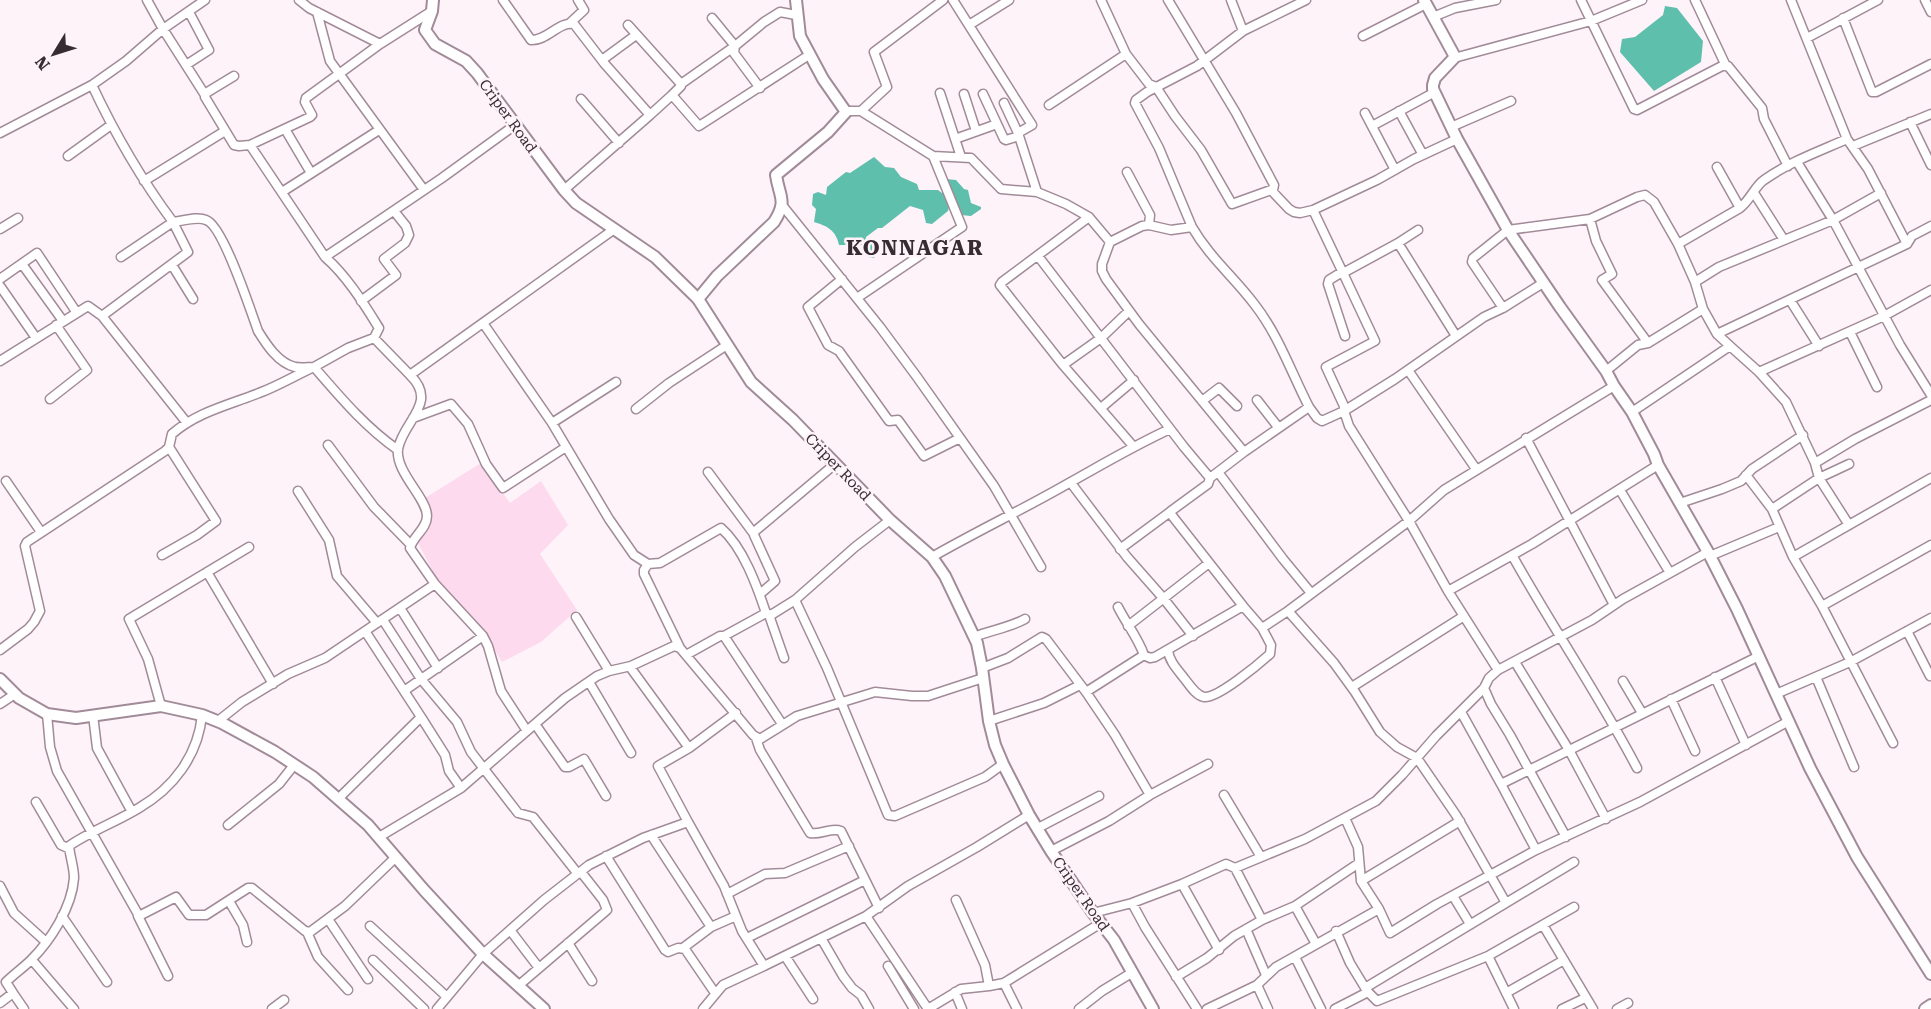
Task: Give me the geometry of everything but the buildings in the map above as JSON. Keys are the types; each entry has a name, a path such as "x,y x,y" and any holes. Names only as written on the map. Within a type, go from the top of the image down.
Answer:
{"street":[{"path":"147,0 235,145 250,145 311,117 305,100 432,5"},
{"path":"0,133 92,85 126,61 163,29 205,0"},
{"path":"298,0 380,44"},
{"path":"503,0 531,40 539,39 570,22 584,10 578,0"},
{"path":"796,0 800,36 823,79 846,111"},
{"path":"861,111 887,87 874,53 944,0"},
{"path":"953,0 1032,125 1018,135 1005,140 983,94"},
{"path":"969,25 1009,0"},
{"path":"1101,0 1126,54 1149,84 1156,87 1204,155 1231,203 1235,204 1273,190"},
{"path":"1168,0 1265,165 1274,185 1273,190 1294,212 1313,210 1457,139"},
{"path":"1231,0 1243,31"},
{"path":"1304,0 1243,31 1189,70 1137,98 1135,103 1159,148 1192,226 1204,247 1266,321 1284,351 1309,407 1317,418 1322,421 1344,411 1484,317 1544,283"},
{"path":"1433,17 1455,8 1497,0"},
{"path":"1581,0 1635,110 1726,66"},
{"path":"1642,0 1591,21 1454,58 1435,78 1433,85 1435,92 1457,139 1508,230 1632,412 1658,465 1709,554 1810,768 1857,858 1931,974"},
{"path":"1695,0 1726,66 1762,108 1764,119 1792,164 1833,220 1884,316 1931,397 1855,438 1815,463"},
{"path":"1791,0 1850,142 1868,169 1906,244"},
{"path":"1807,38 1878,0"},
{"path":"1925,0 1931,12"},
{"path":"1363,36 1425,2 1454,54 1454,58"},
{"name":"Criper Road","path":"432,5 425,30 433,43 466,61 477,73 564,190 576,203 655,257 698,299 751,382 793,420 890,520 932,557 945,576 974,637 983,673 989,721 1003,764 1029,815 1051,851 1133,972 1153,1009"},
{"path":"186,65 209,50 189,12"},
{"path":"317,12 327,54 339,74 424,190"},
{"path":"564,190 650,115 681,84 780,12 796,15"},
{"path":"712,18 735,46 734,53 760,88"},
{"path":"1843,18 1872,92 1931,63"},
{"path":"570,22 650,115"},
{"path":"628,25 681,84"},
{"path":"602,60 636,35"},
{"path":"1049,105 1126,54"},
{"path":"672,95 699,126 809,55"},
{"path":"205,95 234,75"},
{"path":"92,85 111,125 144,181 173,222 188,252 102,316"},
{"path":"1372,126 1435,92"},
{"path":"940,93 962,157"},
{"path":"964,94 976,131"},
{"path":"581,99 619,143"},
{"path":"1451,127 1511,101"},
{"path":"1004,103 1018,135 1037,192"},
{"path":"1041,567 994,486 918,377 782,205 776,175 828,132 846,111 861,111 933,156 973,159 1001,189 1037,192 1066,204 1089,217 1110,242"},
{"path":"1399,111 1423,155"},
{"path":"1365,113 1395,170"},
{"path":"1678,244 1740,208 1749,201 1761,182 1792,164 1931,114"},
{"path":"1910,122 1931,165"},
{"path":"956,139 997,124"},
{"path":"68,156 111,125"},
{"path":"325,257 515,125"},
{"path":"285,129 311,173"},
{"path":"282,192 379,130"},
{"path":"144,181 225,131"},
{"path":"0,650 28,629 40,611 25,546 27,542 169,447 172,434 187,423 216,408 258,393 314,367 348,348 374,339 379,328 334,265 325,257 250,145"},
{"path":"857,298 962,227 933,156"},
{"path":"1717,166 1740,208"},
{"path":"1127,172 1150,215 1149,225"},
{"path":"1695,282 1719,267 1833,220 1881,193"},
{"path":"1754,194 1784,240"},
{"path":"1503,308 1472,261 1508,230 1590,219 1645,195 1654,202 1678,244 1695,282 1703,309 1717,334 1759,372 1786,402 1803,435 1819,478 1849,525"},
{"path":"698,299 717,276 774,222 782,205"},
{"path":"1313,210 1375,340 1326,367 1344,406 1349,426 1498,670"},
{"path":"361,301 396,274 384,259 405,243 409,235 406,226 394,211"},
{"path":"1089,217 1000,285 1063,365 1133,446"},
{"path":"0,229 18,218"},
{"path":"1590,219 1596,241 1612,274 1602,280 1648,343"},
{"path":"121,257 173,222 208,220 226,249 264,342 292,366 314,367 347,405 377,434 398,450 403,470 425,507 427,517 425,526 411,545"},
{"path":"1192,226 1171,230 1149,225 1142,226 1110,242 1103,257 1102,270 1129,311 1244,452"},
{"path":"1717,334 1906,244 1912,236 1931,225"},
{"path":"410,375 613,230"},
{"path":"1345,336 1328,284 1329,280 1418,230"},
{"path":"1398,243 1456,336"},
{"path":"0,279 37,254 76,313"},
{"path":"1038,256 1210,478"},
{"path":"22,264 87,370 50,399"},
{"path":"172,265 193,298"},
{"path":"842,279 808,307 828,345 839,351 889,421 898,420 924,456 960,438"},
{"path":"0,286 36,338"},
{"path":"1759,372 1884,316 1931,290"},
{"path":"1790,300 1819,346"},
{"path":"0,361 89,306 102,316 187,423"},
{"path":"1606,371 1638,345 1648,343 1703,309"},
{"path":"1063,365 1101,338 1129,311"},
{"path":"483,323 552,423 609,519 634,555 648,564 660,563 722,528 740,552 760,594 784,658"},
{"path":"1850,332 1877,387"},
{"path":"374,339 419,384 422,393 398,450"},
{"path":"636,409 669,383 727,345"},
{"path":"1632,412 1730,346"},
{"path":"1408,370 1476,469"},
{"path":"1101,408 1134,380"},
{"path":"552,423 616,382"},
{"path":"1262,628 1408,521 1444,490 1614,386"},
{"path":"1202,401 1219,388 1237,406"},
{"path":"1257,400 1278,427"},
{"path":"413,418 451,404 468,424 486,464 504,488 566,447"},
{"path":"1120,549 1208,484 1210,478 1244,452 1309,407"},
{"path":"932,557 1071,483 1133,446 1170,429"},
{"path":"1680,503 1741,481 1752,469 1803,435"},
{"path":"1526,438 1614,605"},
{"path":"328,445 374,507 411,545 435,584 483,636 501,691 528,731"},
{"path":"162,555 197,535 216,520 169,447"},
{"path":"754,534 835,464"},
{"path":"1772,509 1819,478 1849,464"},
{"path":"1448,591 1569,522 1658,465"},
{"path":"708,472 754,534 775,581 760,594"},
{"path":"1218,472 1311,593"},
{"path":"1746,475 1772,509 1793,557 1822,606 1893,743"},
{"path":"1793,557 1931,478"},
{"path":"6,481 41,532"},
{"path":"1071,483 1120,549 1193,636"},
{"path":"1620,490 1670,573"},
{"path":"298,491 329,540 337,576 380,622 421,679 457,722 470,751 519,814 534,818 603,900 607,910 518,986"},
{"path":"1168,650 1172,662 1195,691 1201,696 1209,697 1270,654 1272,650 1262,628 1170,512"},
{"path":"686,655 795,600 855,547 890,520"},
{"path":"1235,868 1305,839 1376,801 1484,688 1489,678 1498,670 1592,620 1670,573 1709,554 1779,527"},
{"path":"1822,606 1931,545"},
{"path":"161,706 148,659 129,620 249,546"},
{"path":"1512,555 1615,726 1637,768"},
{"path":"1128,626 1209,563"},
{"path":"648,564 644,574 680,648 756,738 760,750 808,829 814,834 838,830 849,846 879,908"},
{"path":"207,572 273,684"},
{"path":"218,721 242,702 288,674 325,658 435,584"},
{"path":"795,600 824,659 885,812 891,817 985,777 1003,764"},
{"path":"1118,606 1128,626 1140,642 1144,655"},
{"path":"989,721 1083,688 1144,655 1153,658 1243,606"},
{"path":"400,608 438,668"},
{"path":"1288,611 1334,663 1380,732 1397,747 1417,758 1460,821 1506,903"},
{"path":"1352,687 1464,616"},
{"path":"576,617 609,670"},
{"path":"974,637 995,629 1012,626 1025,619"},
{"path":"1776,694 1850,662 1906,630 1931,619"},
{"path":"1906,630 1931,676"},
{"path":"365,632 445,755 449,771 461,788"},
{"path":"404,691 483,636"},
{"path":"724,636 782,724"},
{"path":"756,738 764,738 782,724 806,713 875,692 928,696 983,673 1042,637 1046,639 1083,688 1115,735 1150,795"},
{"path":"379,837 461,788 565,698 589,682 609,670 630,667 671,647 680,648"},
{"path":"1501,784 1759,656"},
{"path":"1515,662 1569,750 1606,819"},
{"path":"630,667 689,748"},
{"path":"1715,677 1746,745"},
{"path":"1816,677 1854,766"},
{"path":"0,679 15,694 47,714 76,718 161,706 218,721 275,752 313,777 379,837 483,954 544,1009"},
{"path":"1623,681 1642,713"},
{"path":"589,682 631,753"},
{"path":"1484,688 1566,837"},
{"path":"0,704 15,694"},
{"path":"1671,699 1695,751"},
{"path":"1461,712 1536,850"},
{"path":"736,713 689,748 659,765 658,768 764,966"},
{"path":"47,714 50,747 57,771 138,916 168,976"},
{"path":"93,716 97,748 132,813"},
{"path":"68,848 153,799 184,768 198,741 202,716"},
{"path":"338,799 421,717"},
{"path":"1345,818 1358,847 1361,881 1379,909 1390,933 1536,850 1640,802 1789,721"},
{"path":"535,724 564,767 569,767 584,759 606,796"},
{"path":"1051,851 1109,821 1150,795 1208,764"},
{"path":"228,825 279,784 294,765"},
{"path":"1224,795 1261,857"},
{"path":"1038,828 1099,796"},
{"path":"36,802 61,845 68,848"},
{"path":"703,1009 723,985 866,916 908,886 1029,815"},
{"path":"1361,881 1460,821"},
{"path":"436,1009 483,954 544,900 580,873 606,856 651,835 688,822"},
{"path":"651,835 711,927"},
{"path":"727,894 765,874 784,873 849,846"},
{"path":"24,1009 6,983 32,960 62,916 74,879 74,869 68,848"},
{"path":"606,856 668,952 683,948 711,927 736,916"},
{"path":"307,932 348,904 396,857"},
{"path":"1335,1009 1574,862"},
{"path":"1176,977 1219,950 1234,936 1294,906 1359,863"},
{"path":"1093,913 1132,903 1226,864 1235,868 1262,920"},
{"path":"747,938 865,880"},
{"path":"1182,884 1219,950"},
{"path":"0,886 14,913 46,942"},
{"path":"138,916 176,897 190,915 206,915 248,888 254,888 307,932 316,955 348,990"},
{"path":"1453,896 1470,924"},
{"path":"956,900 985,965 989,987"},
{"path":"229,901 243,925 247,942"},
{"path":"1132,903 1144,927 1197,1009"},
{"path":"1294,906 1316,944"},
{"path":"1336,932 1350,963 1378,1005 1488,956 1574,907"},
{"path":"1211,1008 1257,985 1276,967 1379,909"},
{"path":"62,916 107,982"},
{"path":"866,916 928,1009 961,989 989,987 1004,983 1101,923"},
{"path":"328,919 368,979"},
{"path":"1543,925 1593,1009"},
{"path":"370,926 447,997"},
{"path":"1246,929 1266,975"},
{"path":"510,930 539,968"},
{"path":"821,938 843,976 861,995 869,1009"},
{"path":"568,943 592,981"},
{"path":"683,948 689,953 716,993"},
{"path":"785,956 813,999"},
{"path":"1488,956 1514,1009"},
{"path":"1295,957 1321,1009"},
{"path":"32,960 74,1009"},
{"path":"373,960 424,1009"},
{"path":"1506,993 1563,960"},
{"path":"888,966 914,1009"},
{"path":"1079,1009 1102,991 1133,972"},
{"path":"1004,983 1017,1009"},
{"path":"1257,985 1268,1009"},
{"path":"955,992 962,1009"},
{"path":"0,1003 13,993"},
{"path":"1562,1009 1585,998"},
{"path":"272,1009 284,1000"},
{"path":"1617,1009 1628,1003"},
{"path":"1925,1009 1931,1005"}],"shaded area":[{"path":"1665,6 1677,8 1703,41 1701,62 1654,91 1620,52 1622,39 1635,37 1663,15"},
{"path":"874,157 885,167 894,168 901,177 917,184 919,190 938,190 942,193 946,179 956,180 968,190 971,203 981,209 971,216 961,215 950,203 948,211 932,224 926,223 923,210 910,206 882,228 878,228 866,237 865,243 876,243 880,247 874,258 868,257 863,245 839,245 830,229 814,222 816,209 812,205 813,194 818,192 826,195 827,187 846,172 850,173"},
{"path":"481,463 510,503 541,481 568,525 540,554 577,610 541,642 502,662 480,626 443,591 418,543 433,517 425,498"}],"district":[{"name":"KONNAGAR","path":"915,248"}]}
